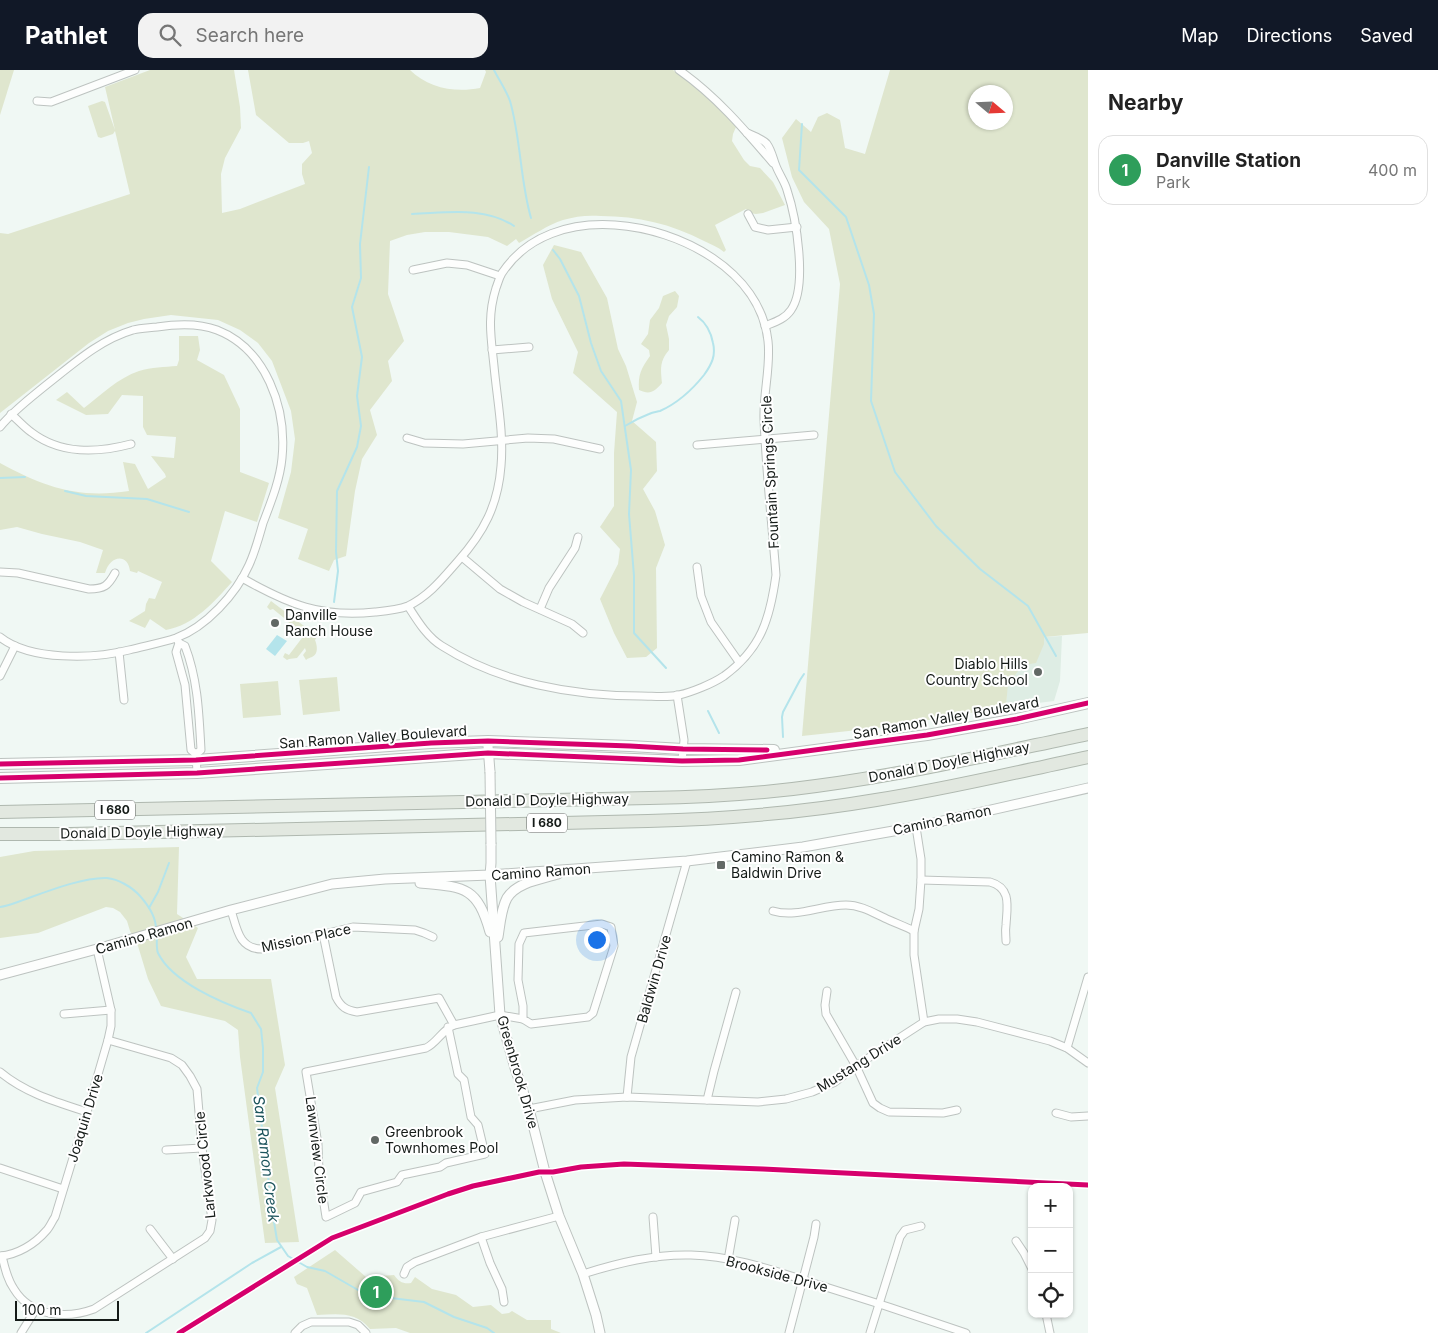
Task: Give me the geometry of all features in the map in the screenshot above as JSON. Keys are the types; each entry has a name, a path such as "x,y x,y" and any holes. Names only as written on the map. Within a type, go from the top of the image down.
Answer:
{"highway":[{"name":"Donald D Doyle Highway","path":"0,812 666,798 758,793 874,778 1088,734"},
{"name":"Donald D Doyle Highway","path":"0,834 666,820 759,815 818,809 876,800 1088,757"}],"main road":[{"name":"San Ramon Valley Boulevard","path":"0,778 197,773 488,753 682,761 739,760 927,735 1088,704"},
{"name":"San Ramon Valley Boulevard","path":"0,764 196,757 431,742 488,741 683,749 807,751"}],"street":[{"path":"37,101 51,102 135,70"},
{"path":"679,70 724,107 747,133 766,143 787,189 797,227 799,251 799,277 796,299 791,310 781,320 765,326"},
{"path":"748,214 755,227 765,230 797,227"},
{"name":"Fountain Springs Circle","path":"242,578 275,596 304,608 359,614 408,606 433,589 462,557 483,528 492,510 499,488 502,441 490,329 491,304 500,276 512,260 525,247 543,236 562,230 586,226 612,224 641,228 664,234 693,247 719,262 736,277 749,292 758,307 765,326 768,343 763,403 776,575 766,624 753,647 739,662 712,683 677,696 615,696 571,692 535,685 466,660 440,645 423,629 408,606"},
{"path":"413,270 447,263 467,265 500,276"},
{"path":"0,427 11,414 102,343 134,330 168,325 195,325 216,329 234,339 251,353 263,368 274,390 283,434 278,482 249,565 224,604 203,623 178,640 119,652 74,657 43,653 15,646 0,637"},
{"path":"492,350 529,347"},
{"path":"11,414 32,433 48,442 67,449 92,451 112,449 131,444"},
{"path":"697,445 814,435"},
{"path":"407,438 424,443 463,444 528,438 554,438 600,449"},
{"path":"540,609 549,588 575,548 578,537"},
{"path":"462,557 500,589 572,624 583,633"},
{"path":"697,567 701,596 711,622 739,662"},
{"path":"0,572 89,589 98,589 108,585 115,573"},
{"path":"178,640 176,652 185,685 191,750 196,757 197,773"},
{"path":"178,640 185,646 197,689 201,750 196,757"},
{"path":"0,676 15,646"},
{"path":"119,652 124,700"},
{"path":"677,696 682,727 682,761"},
{"name":"Greenbrook Drive","path":"488,741 490,772 490,875 500,1015 529,1109 545,1172 559,1216 583,1274 600,1333"},
{"name":"Camino Ramon","path":"0,975 231,910 332,884 385,879 490,875 687,861 803,847 916,827 1088,788"},
{"path":"916,827 921,859 921,880 919,909 914,931 914,955 924,1022"},
{"name":"Baldwin Drive","path":"626,1097 630,1058 687,861"},
{"path":"495,950 504,907 508,897 526,884 572,870"},
{"path":"385,879 452,886 474,896 482,907 495,950"},
{"path":"921,880 990,882 996,883 1003,888 1008,910 1006,942"},
{"path":"773,911 791,914 824,907 846,905 860,907 914,931"},
{"name":"Mission Place","path":"231,910 240,938 251,948 262,949 353,927 415,930 433,937"},
{"path":"323,934 336,997 344,1008 357,1012 439,998 451,1026 500,1015 524,1019 531,1024 588,1017 593,1013 614,946 611,927 602,924 524,933 519,944 518,980 524,1019"},
{"name":"Joaquin Drive","path":"1,1256 22,1250 36,1240 47,1230 55,1217 111,1026 111,1010 97,949"},
{"path":"1067,1048 1088,977"},
{"path":"827,991 826,1014 856,1066 873,1103 888,1112 943,1114 957,1110"},
{"path":"707,1100 736,992"},
{"path":"64,1014 111,1010"},
{"name":"Mustang Drive","path":"529,1109 574,1100 626,1097 758,1102 786,1099 812,1092 835,1082 856,1066 924,1022 939,1019 977,1022 1050,1041 1067,1048 1088,1063"},
{"name":"Lawnview Circle","path":"451,1026 458,1074 464,1080 471,1117 478,1125 485,1154 446,1162 440,1167 402,1175 397,1182 361,1192 355,1203 326,1217 319,1172 318,1144 306,1072 426,1048 432,1045 439,1035 451,1026"},
{"name":"Larkwood Circle","path":"1,1256 14,1290 23,1300 36,1309 68,1316 94,1310 205,1238 210,1230 212,1220 202,1148 197,1089 182,1065 171,1058 108,1040"},
{"path":"0,1072 40,1096 87,1112"},
{"path":"1056,1113 1070,1117 1088,1116"},
{"path":"166,1150 202,1148"},
{"path":"0,1168 63,1189"},
{"path":"404,1274 407,1267 415,1262 481,1237 559,1216"},
{"path":"653,1217 656,1257"},
{"path":"728,1260 735,1220"},
{"path":"788,1333 814,1238 816,1224"},
{"path":"870,1333 900,1237 905,1230 921,1226"},
{"path":"150,1229 173,1259"},
{"path":"481,1237 502,1289 504,1302"},
{"path":"1016,1241 1028,1262"},
{"name":"Brookside Drive","path":"583,1274 619,1263 656,1257 692,1255 728,1260 764,1268 879,1303 966,1333"},
{"path":"21,1333 36,1309"},
{"path":"1047,1318 1050,1333"},
{"path":"295,1333 302,1326 312,1322 349,1322 358,1325 366,1333"}],"shaded area":[{"name":"Diablo Hills Country School","path":"1062,636 1060,681 1054,701 1006,707 1007,685 1011,682 1016,671 1030,663 1044,637"}],"green space":[{"path":"0,70 14,70 0,115"},
{"path":"150,70 234,70 240,107 241,128 225,158 221,174 222,213 240,209 305,184 302,164 312,153 309,141 289,143 256,115 248,70 410,70 433,85 461,90 480,88 485,70 673,70 714,102 736,127 732,141 750,166 760,168 773,182 785,205 756,214 749,213 746,209 715,225 726,250 724,252 692,235 667,226 641,219 615,216 587,216 563,220 546,227 519,243 516,239 507,246 488,237 449,232 425,232 407,235 390,241 388,294 404,341 388,361 392,381 370,410 377,435 362,459 355,491 346,556 334,560 329,571 298,559 308,529 278,518 291,472 295,439 291,411 272,361 258,343 240,330 218,320 171,315 128,323 108,331 89,343 0,413 0,233 8,234 130,194 115,131 113,134 101,138 98,137 88,106 102,101 105,102 115,130 105,87"},
{"path":"890,70 1088,70 1088,633 1044,637 1044,644 1036,663 1020,669 1011,683 1008,683 1006,707 886,727 802,736 840,284 829,229 804,202 792,177 782,138 796,119 811,132 818,117 827,113 840,120 845,148 865,154"},
{"path":"554,245 581,252 607,298 618,349 626,366 637,402 632,421 656,442 657,471 643,489 655,511 665,545 656,568 657,648 646,657 627,658 600,599 618,564 620,549 600,527 614,506 614,453 617,412 573,373 578,352 552,299 543,265"},
{"path":"675,291 679,296 677,307 669,316 666,325 669,350 662,362 662,383 652,392 643,392 639,390 639,380 642,368 650,356 649,350 641,344 648,334 650,320 659,308 663,296"},
{"path":"179,336 198,336 200,350 197,360 224,375 240,409 240,472 269,483 257,522 225,511 211,561 232,582 203,612 186,623 166,630 150,619 145,628 129,621 145,611 149,598 155,599 162,582 138,571 137,573 130,571 126,561 119,558 107,567 105,573 96,573 103,550 80,542 17,527 0,530 0,463 47,485 77,492 111,493 129,491 123,462 135,464 148,489 166,477 151,456 174,458 176,437 147,435 143,427 143,396 122,395 108,414 86,415 56,400 67,392 84,408 110,387 131,374 158,367 177,366 179,360"},
{"path":"271,601 312,632 318,629 319,634 315,640 317,652 314,656 306,660 303,655 306,651 305,648 297,658 287,660 283,657 285,653 289,655 302,638 295,632 292,636 287,632 288,630 285,628 289,622 273,609 270,610 267,607"},
{"path":"337,677 340,711 303,715 299,680"},
{"path":"278,681 281,715 243,718 240,684"},
{"path":"179,847 177,914 198,928 186,957 197,979 271,979 285,1065 275,1088 299,1242 265,1243 238,1030 225,1021 161,1006 148,979 138,946 127,921 120,912 113,908 106,907 38,933 0,938 0,857 34,851"},
{"path":"335,1250 366,1277 394,1275 403,1283 411,1283 415,1277 432,1289 456,1295 473,1307 491,1305 502,1314 512,1311 527,1320 551,1320 551,1329 561,1333 410,1333 396,1328 370,1329 365,1323 352,1316 317,1315 307,1288 297,1284 294,1277"}],"water":[{"path":"277,635 287,641 275,656 266,649"}],"waterway":[{"path":"494,70 510,101 514,115 527,204 531,218"},
{"path":"802,124 799,170 846,217 869,285 874,314 871,401 895,472 936,526 980,569 1028,606 1056,656"},
{"path":"334,602 338,571 336,552 337,491 357,447 361,426 357,396 362,357 352,307 361,278 360,244 369,167"},
{"path":"412,214 478,213 502,220 514,226"},
{"path":"553,250 560,259 579,296 591,343 601,371 621,401 631,470 629,514 634,576 634,633 666,668"},
{"path":"625,426 660,411 679,400 690,391 707,371 713,359 714,347 708,328 698,317"},
{"path":"0,478 25,477"},
{"path":"65,491 86,496 147,499 189,512"},
{"path":"783,737 783,712 804,674"},
{"path":"708,711 719,733"},
{"path":"149,908 158,892 169,863"},
{"name":"San Ramon Creek","path":"0,907 77,882 107,878 125,884 140,896 153,915 156,929"},
{"name":"San Ramon Creek","path":"157,934 158,953 174,973 199,990 251,1013 261,1029 263,1072 257,1088 277,1240 288,1256 307,1267 325,1271 358,1290 374,1296 424,1302 454,1317 487,1328 494,1333"},
{"path":"146,1333 252,1263 281,1247"}],"cycle path":[{"path":"0,778 197,773 488,753 682,761 739,760 927,735 1017,719 1088,703"},
{"path":"0,764 196,760 431,743 488,741 683,749 767,750"},
{"path":"179,1333 332,1238 473,1186 539,1172 624,1164 1088,1185"}],"place":[{"name":"Danville Ranch House","path":"275,623"},
{"name":"Diablo Hills Country School","path":"1038,672"},
{"name":"Camino Ramon & Baldwin Drive","path":"721,865"},
{"name":"Greenbrook Townhomes Pool","path":"375,1140"},
{"name":"Danville Station","path":"376,1292"}]}
